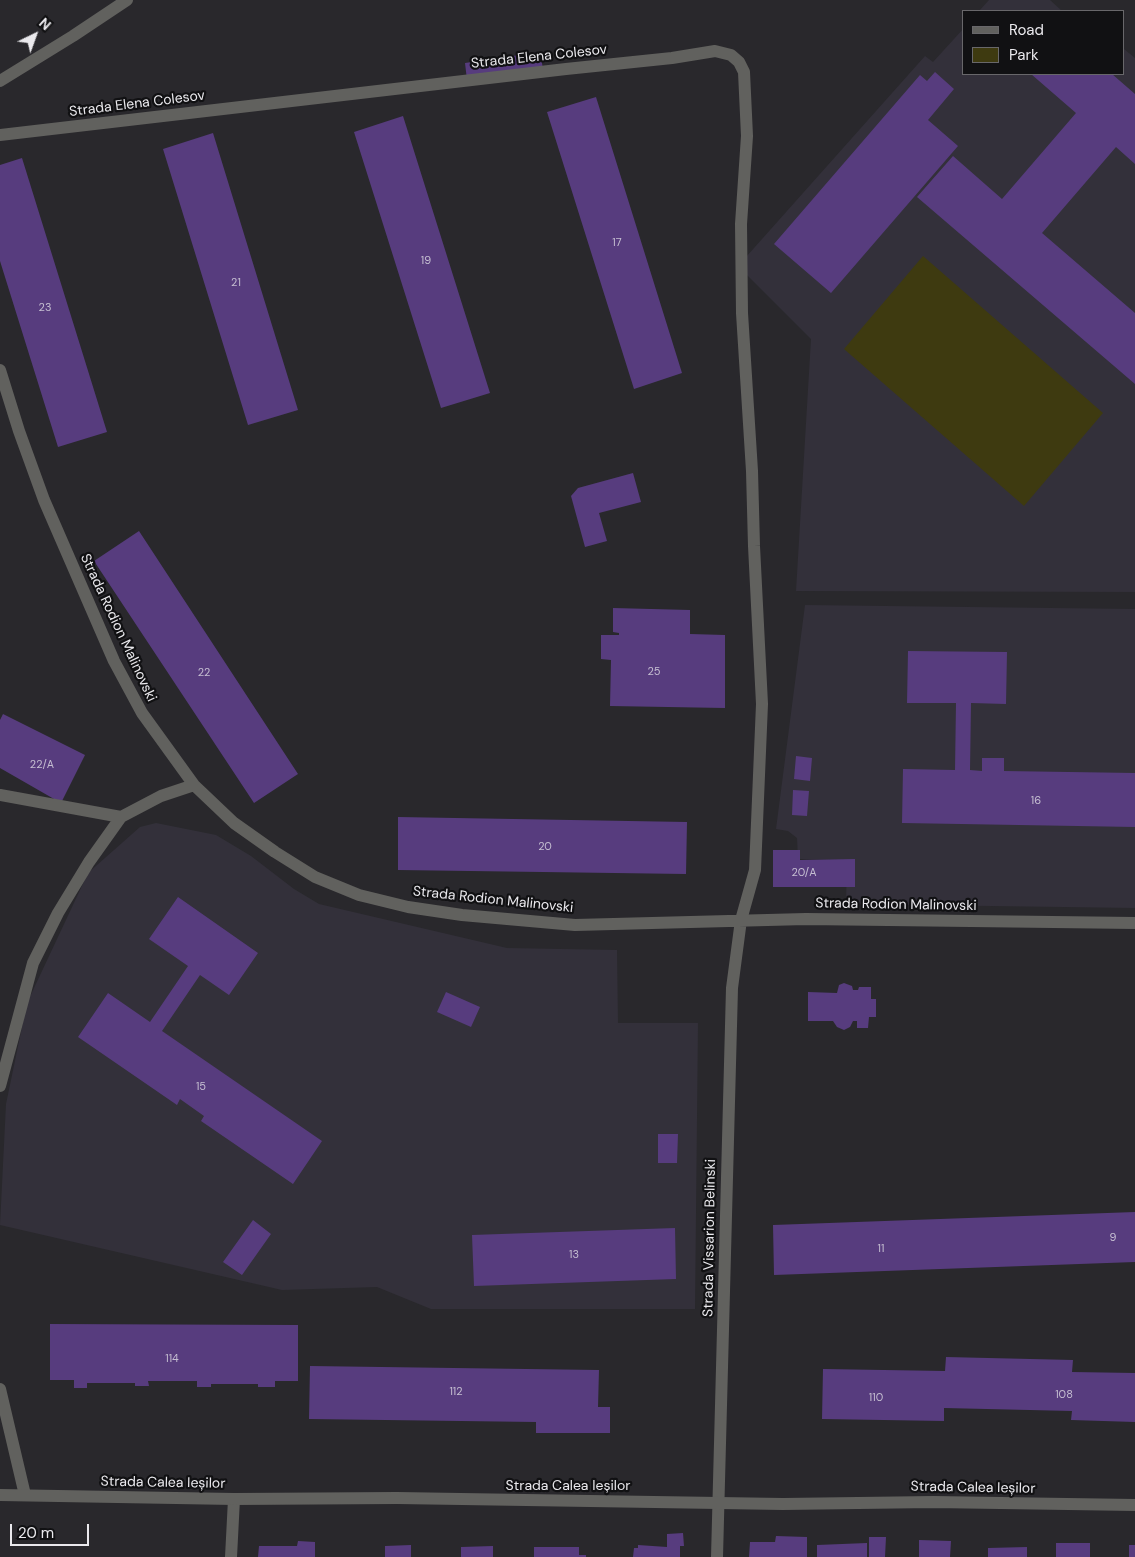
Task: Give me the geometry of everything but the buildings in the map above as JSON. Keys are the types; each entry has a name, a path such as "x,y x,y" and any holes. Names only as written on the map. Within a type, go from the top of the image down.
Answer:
{"street":[{"path":"0,81 127,0"},
{"name":"Strada Elena Colesov","path":"0,135 672,58 715,51 731,55 739,62 744,72 747,136 741,224 742,313 762,704 755,870 741,920"},
{"name":"Strada Rodion Malinovski","path":"0,370 19,431 44,500 114,661 142,713 194,785 234,823 315,877 359,895 408,907 462,915 575,924 806,919 1135,923"},
{"path":"0,1086 33,963 58,913 89,862 121,816 162,796 194,785"},
{"path":"0,795 121,816"},
{"name":"Strada Vissarion Belinski","path":"717,1557 732,988 741,920"},
{"path":"0,1389 26,1495"},
{"name":"Strada Calea Ieșilor","path":"0,1494 234,1499 397,1498 548,1502 783,1504 933,1502 1135,1505"},
{"path":"232,1557 234,1499"}],"shaded area":[{"path":"989,0 1050,0 1061,10 980,10"},
{"path":"962,30 962,75 1125,75 1125,50 1135,58 1135,592 796,591 811,339 738,266 925,56 933,62"},
{"path":"805,605 1135,609 1135,908 846,904 847,860 798,859 797,838 788,831 776,829"},
{"path":"156,823 216,835 251,856 294,889 319,904 507,948 617,950 618,1023 698,1023 695,1309 431,1309 377,1287 282,1290 0,1225 6,1104 27,1003 88,873 140,827"}],"green space":[{"path":"923,256 1103,413 1024,506 844,349"}]}
